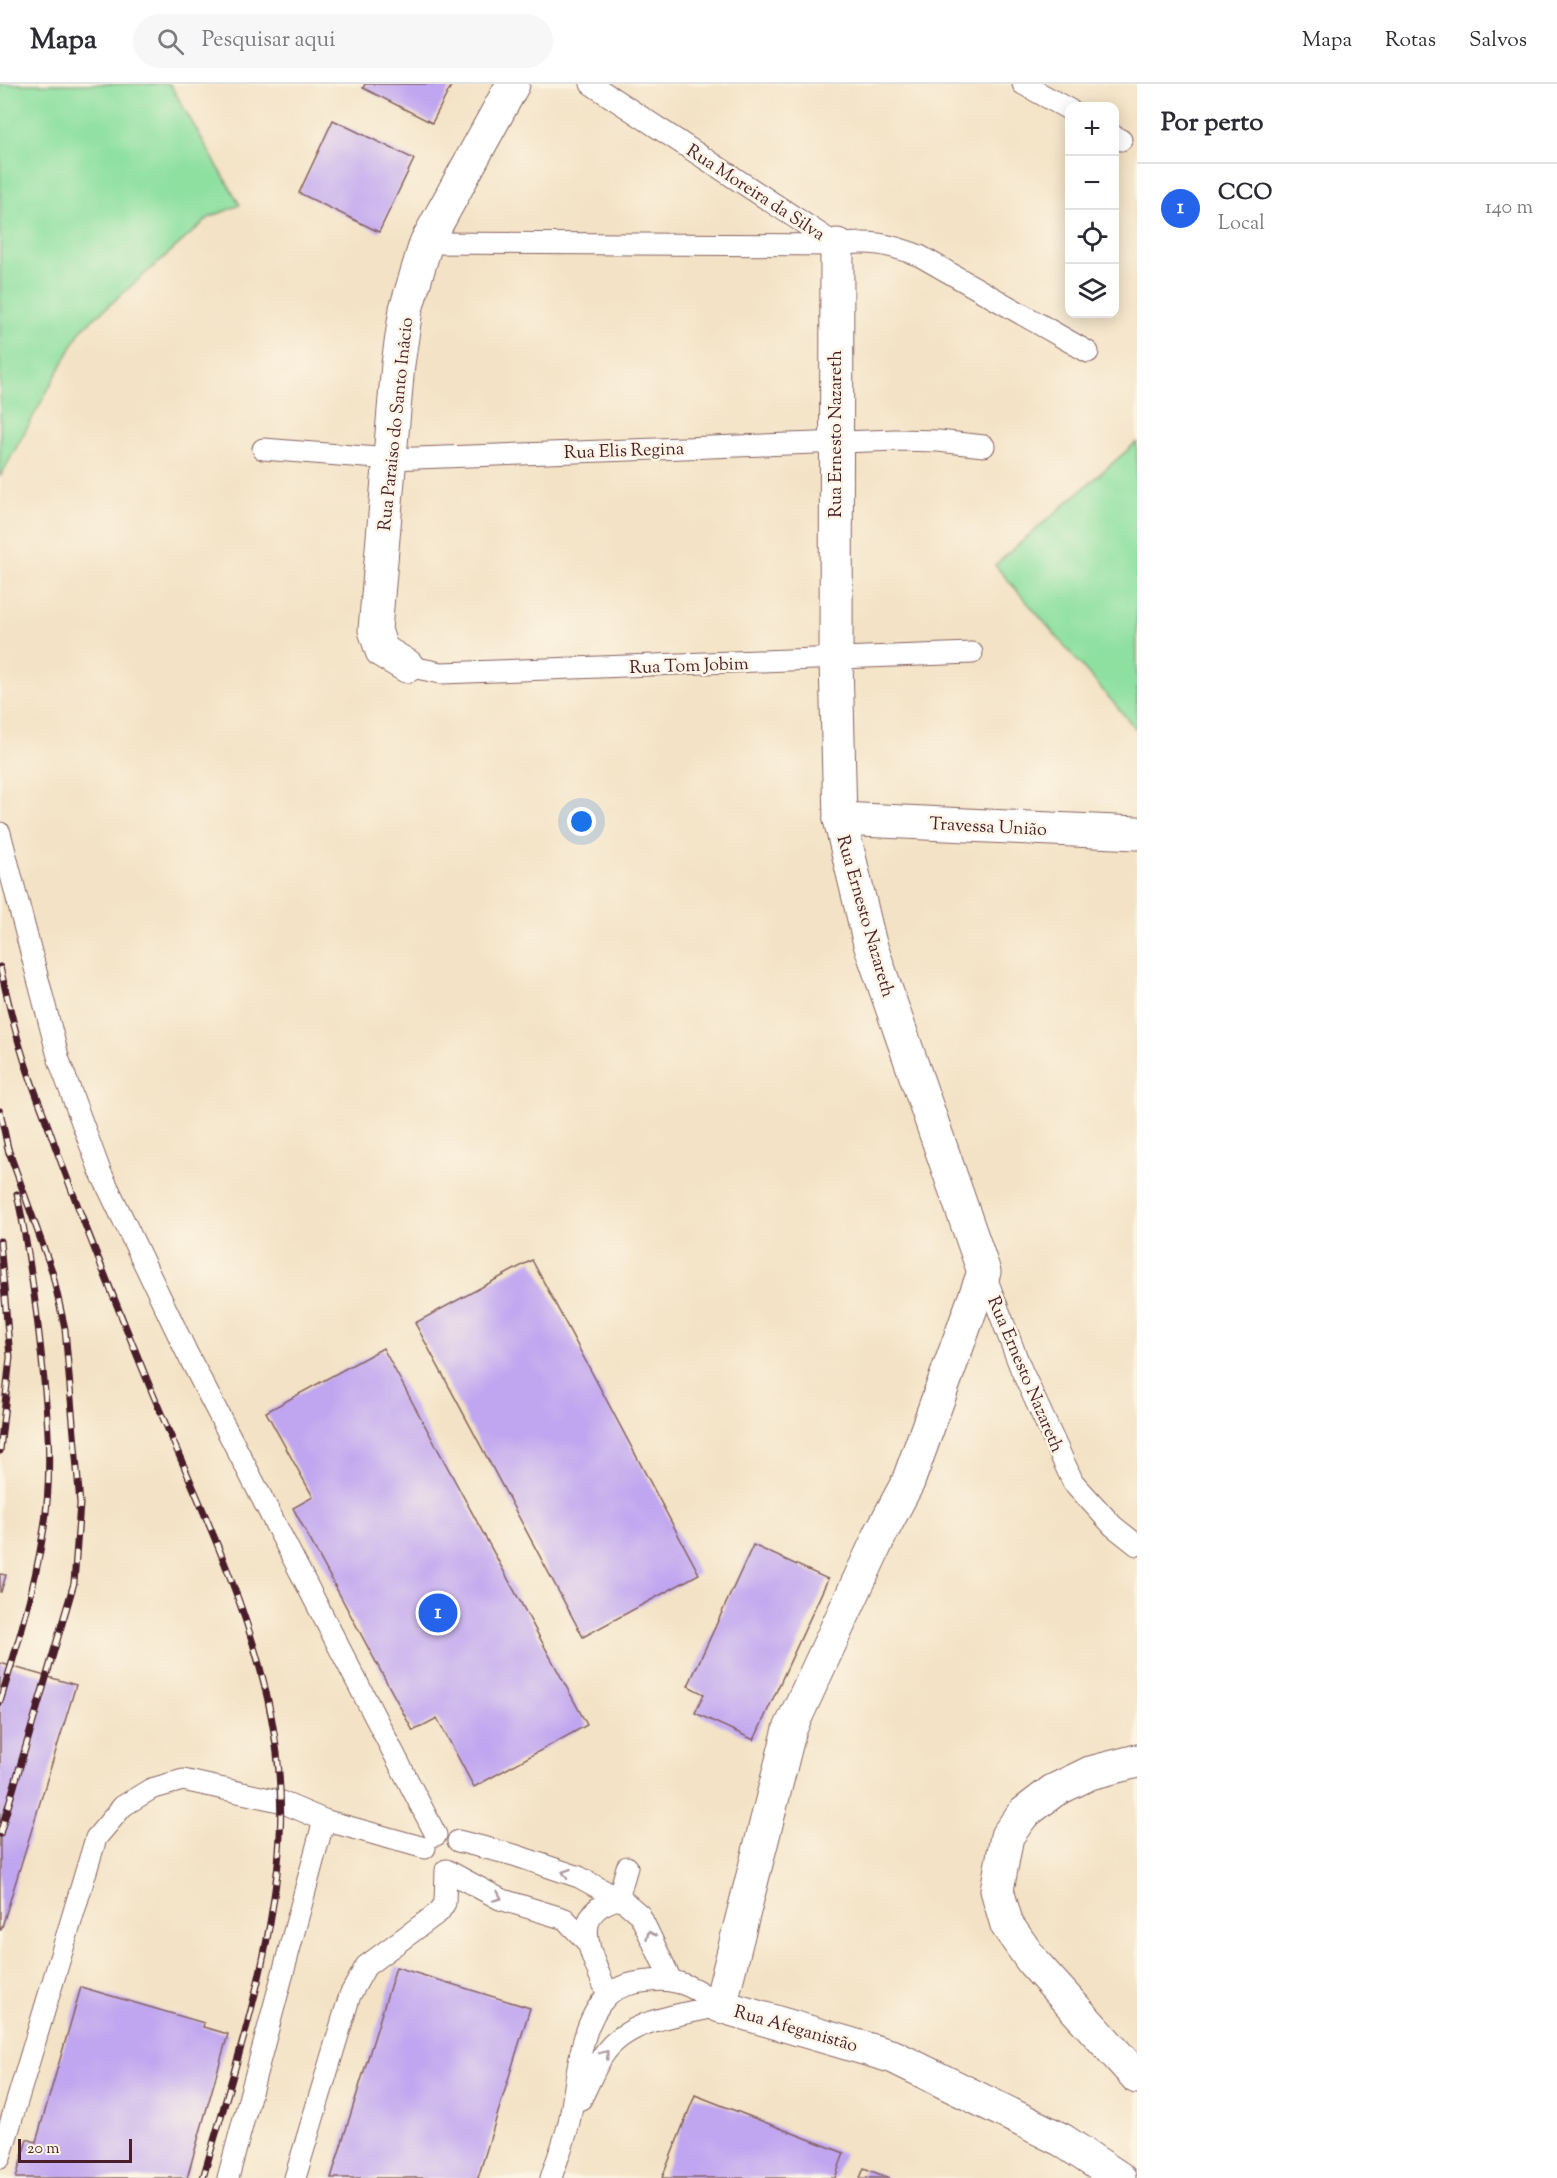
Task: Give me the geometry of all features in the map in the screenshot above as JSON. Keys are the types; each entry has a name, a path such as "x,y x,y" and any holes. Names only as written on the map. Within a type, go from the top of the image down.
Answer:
{"street":[{"name":"Rua Paraiso do Santo Inâcio","path":"407,666 382,651 375,630 398,364 406,309 426,243 513,84"},
{"name":"Rua Ernesto Nazareth","path":"837,245 836,660 840,819 870,944 984,1272"},
{"name":"Travessa União","path":"840,819 1137,833"},
{"path":"720,2006 790,1729 881,1533 908,1482 984,1272"},
{"path":"1137,1761 1090,1773 1053,1791 1023,1814 1007,1836 998,1890 1007,1925 1033,1962 1137,2077"},
{"name":"Rua Afeganistão","path":"720,2006 894,2057 1043,2129 1119,2178"}],"lane":[{"name":"Rua Moreira da Silva","path":"591,84 837,245 864,241 895,246 920,256 1088,352"},
{"path":"1023,84 1065,107"},
{"path":"426,243 837,245"},
{"name":"Rua Elis Regina","path":"263,449 390,459 914,439 984,446"},
{"name":"Rua Tom Jobim","path":"407,666 441,673 836,660 972,653"},
{"path":"0,833 59,1059 100,1170 187,1353 430,1841"},
{"name":"Rua Ernesto Nazareth","path":"984,1272 1021,1369 1073,1482 1113,1526 1137,1545"},
{"path":"0,2158 96,1838 123,1806 151,1789 183,1779 279,1801 324,1820 430,1841 448,1834 458,1841 514,1855 579,1877 618,1899 640,1915 671,1980"},
{"path":"228,2178 324,1820"},
{"path":"430,1841 424,1854 429,1865 446,1870 500,1899 565,1919 589,1944"},
{"path":"446,1870 452,1868 460,1859 458,1841"},
{"path":"618,1899 627,1867"},
{"path":"295,2178 350,1995 366,1966 439,1912 445,1903 446,1870"},
{"path":"569,2124 586,2036 598,2009 608,1995 586,1932 592,1913 600,1906 618,1899"},
{"name":"Rua Afeganistão","path":"608,1995 632,1984 671,1980 688,1984 720,2006"},
{"path":"551,2178 569,2124 602,2055 617,2040 648,2023 720,2006"}],"green space":[{"path":"0,84 170,84 240,205 210,217 81,330 0,477"},
{"path":"1137,442 1137,728 1136,729 995,565"}],"building":[{"path":"365,84 452,84 432,123 363,88"},
{"path":"333,120 414,159 379,232 299,193"},
{"path":"532,1260 699,1574 583,1637 415,1323"},
{"path":"383,1348 587,1725 474,1787 437,1718 413,1731 293,1508 313,1497 266,1412"},
{"path":"753,1545 828,1579 754,1740 695,1713 704,1694 688,1686"},
{"path":"0,1574 6,1575 1,1592 0,1592"},
{"path":"0,1663 76,1685 1,1930 0,1930"},
{"path":"396,1967 530,2008 478,2178 331,2178"},
{"path":"81,1987 204,2023 203,2027 228,2034 187,2178 16,2178 27,2139 36,2142"},
{"path":"695,2095 844,2153 835,2178 662,2178"},
{"path":"864,2168 889,2178 860,2178"}],"railway":[{"path":"0,967 16,1032 33,1087 113,1296 219,1550 258,1662 272,1719 279,1777 280,1836 270,1923 240,2052 203,2178"},
{"path":"0,1111 9,1153"},
{"path":"0,1834 74,1583 80,1504 65,1329 52,1271 7,1146"},
{"path":"0,1702 35,1577 46,1513 49,1469 40,1340 29,1256 17,1194"},
{"path":"0,1241 10,1357 0,1451"}],"place":[{"name":"CCO","path":"438,1613"}]}
